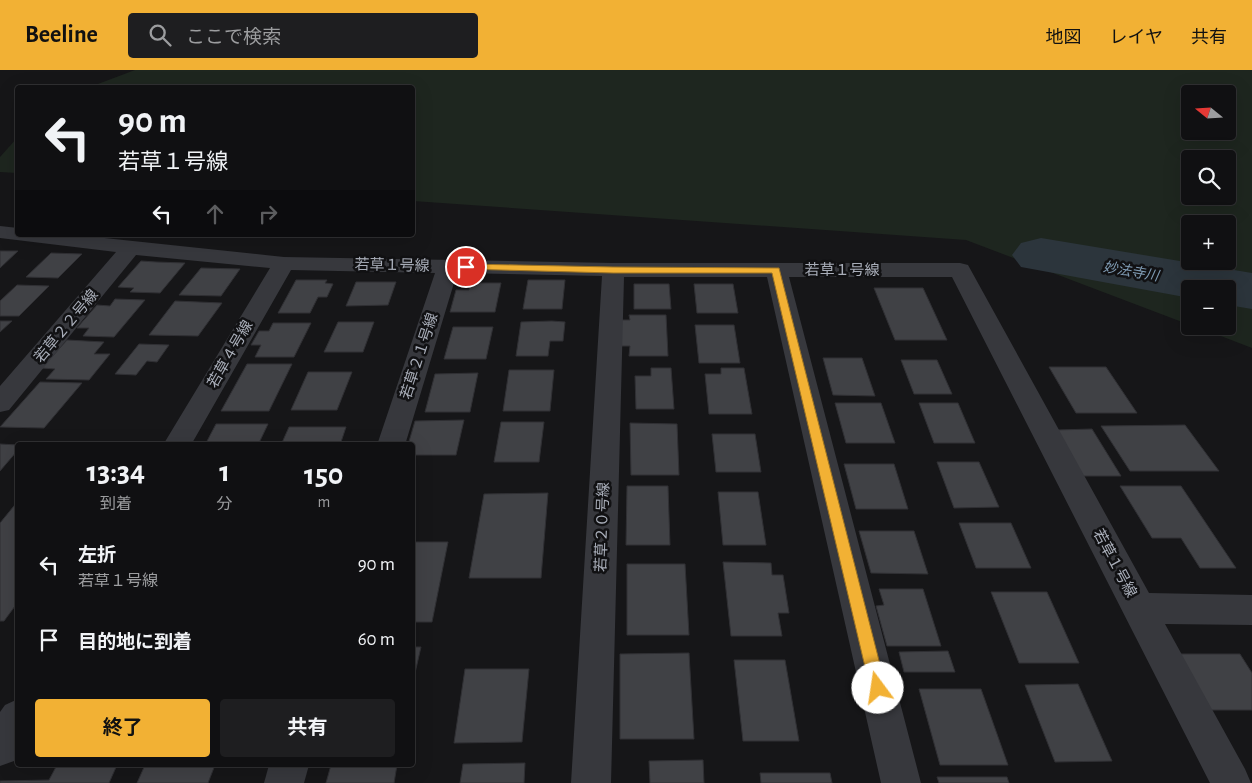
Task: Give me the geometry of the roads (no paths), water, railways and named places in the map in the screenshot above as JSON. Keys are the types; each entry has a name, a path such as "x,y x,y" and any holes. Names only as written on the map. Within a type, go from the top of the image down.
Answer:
{"street":[{"path":"0,232 15,234"},
{"name":"若草１号線","path":"41,237 132,248 284,262 613,270 960,270 1231,783"},
{"name":"若草２２号線","path":"0,403 132,248"},
{"name":"若草４号線","path":"179,442 284,262"},
{"name":"若草２１号線","path":"392,442 448,266"},
{"name":"若草２０号線","path":"591,783 613,270"},
{"path":"776,270 901,783"},
{"path":"1138,608 1252,610"},
{"path":"0,748 15,723"},
{"path":"284,783 289,767"}],"waterway":[{"name":"妙法寺川","path":"1041,255 1252,291"}]}
